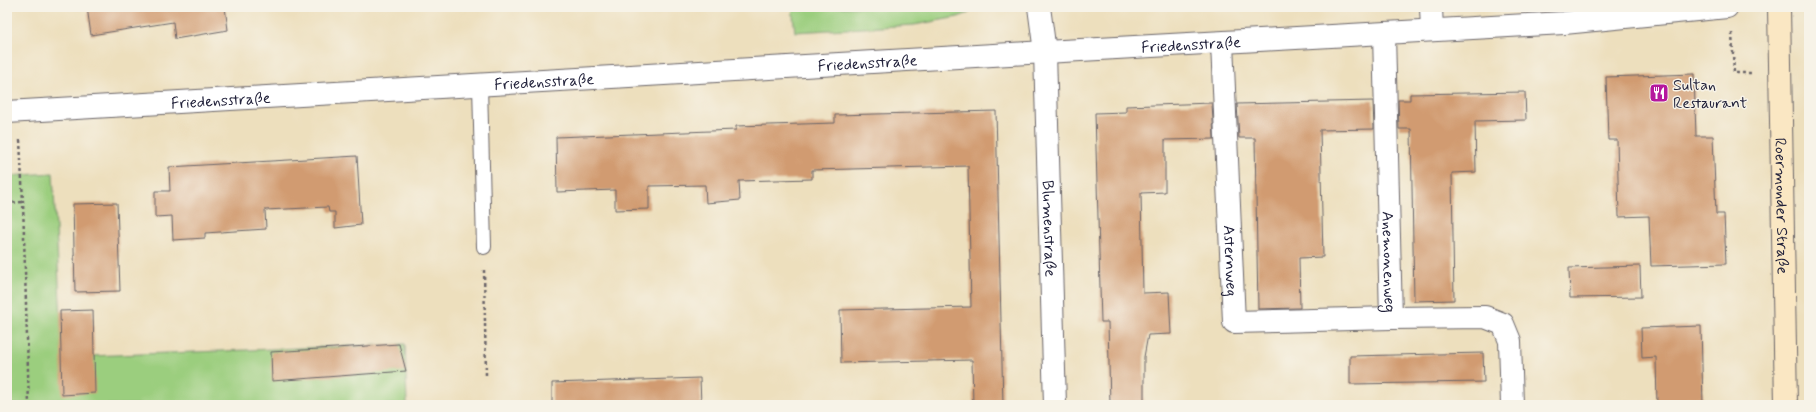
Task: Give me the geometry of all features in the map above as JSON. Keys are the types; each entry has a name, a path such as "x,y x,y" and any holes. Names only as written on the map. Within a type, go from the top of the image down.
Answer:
{"main road":[{"name":"Roermonder Straße","path":"1779,7 1786,405"}],"street":[{"name":"Blumenstraße","path":"1039,7 1045,52 1055,405"},
{"path":"1431,7 1432,30"},
{"name":"Friedensstraße","path":"12,112 1045,52 1384,34 1432,30 1564,24 1727,7"},
{"name":"Anemonenweg","path":"1384,34 1391,318 1485,317 1503,324 1510,341 1512,405"},
{"name":"Asternweg","path":"1222,42 1234,322 1391,318"}],"lane":[{"path":"480,85 484,247"}],"path":[{"path":"12,112 24,202 29,405"},
{"path":"7,203 24,202"},
{"path":"484,247 486,375"}],"green space":[{"path":"792,7 975,7 969,13 958,17 914,25 795,32"},
{"path":"53,173 63,357 405,344 407,405 7,405 7,176"}],"building":[{"path":"87,7 225,7 228,30 175,39 173,22 91,35"},
{"path":"1694,74 1696,136 1713,136 1716,214 1724,214 1726,264 1651,266 1649,216 1619,217 1617,140 1608,140 1606,77"},
{"path":"1525,92 1526,120 1475,121 1476,172 1452,173 1454,300 1414,301 1411,129 1399,129 1398,100 1410,100 1410,94"},
{"path":"1373,101 1374,129 1320,130 1323,257 1299,258 1300,308 1258,309 1255,138 1239,138 1237,104"},
{"path":"1212,103 1214,139 1165,140 1165,192 1141,193 1143,293 1169,292 1171,334 1148,335 1144,357 1144,405 1110,405 1108,322 1101,322 1095,113 1126,112 1126,106"},
{"path":"996,111 1003,405 973,405 972,360 841,363 840,310 971,307 968,166 812,170 812,179 739,181 740,200 706,203 705,185 649,186 649,209 615,210 615,190 557,192 556,137 736,130 736,126 835,123 835,115"},
{"path":"357,156 361,225 335,228 335,212 329,212 328,207 265,210 266,229 205,233 205,238 173,240 172,216 155,217 155,191 170,191 169,167"},
{"path":"117,203 120,291 75,292 73,204"},
{"path":"1640,266 1641,297 1570,298 1569,268"},
{"path":"93,310 95,393 62,395 60,311"},
{"path":"1701,326 1703,405 1657,405 1656,357 1642,358 1641,328"},
{"path":"399,344 406,371 272,381 271,352"},
{"path":"1483,353 1484,382 1350,384 1350,356"},
{"path":"700,378 701,405 552,405 552,383"}],"place":[{"name":"Sultan Restaurant","path":"1659,93"}]}
